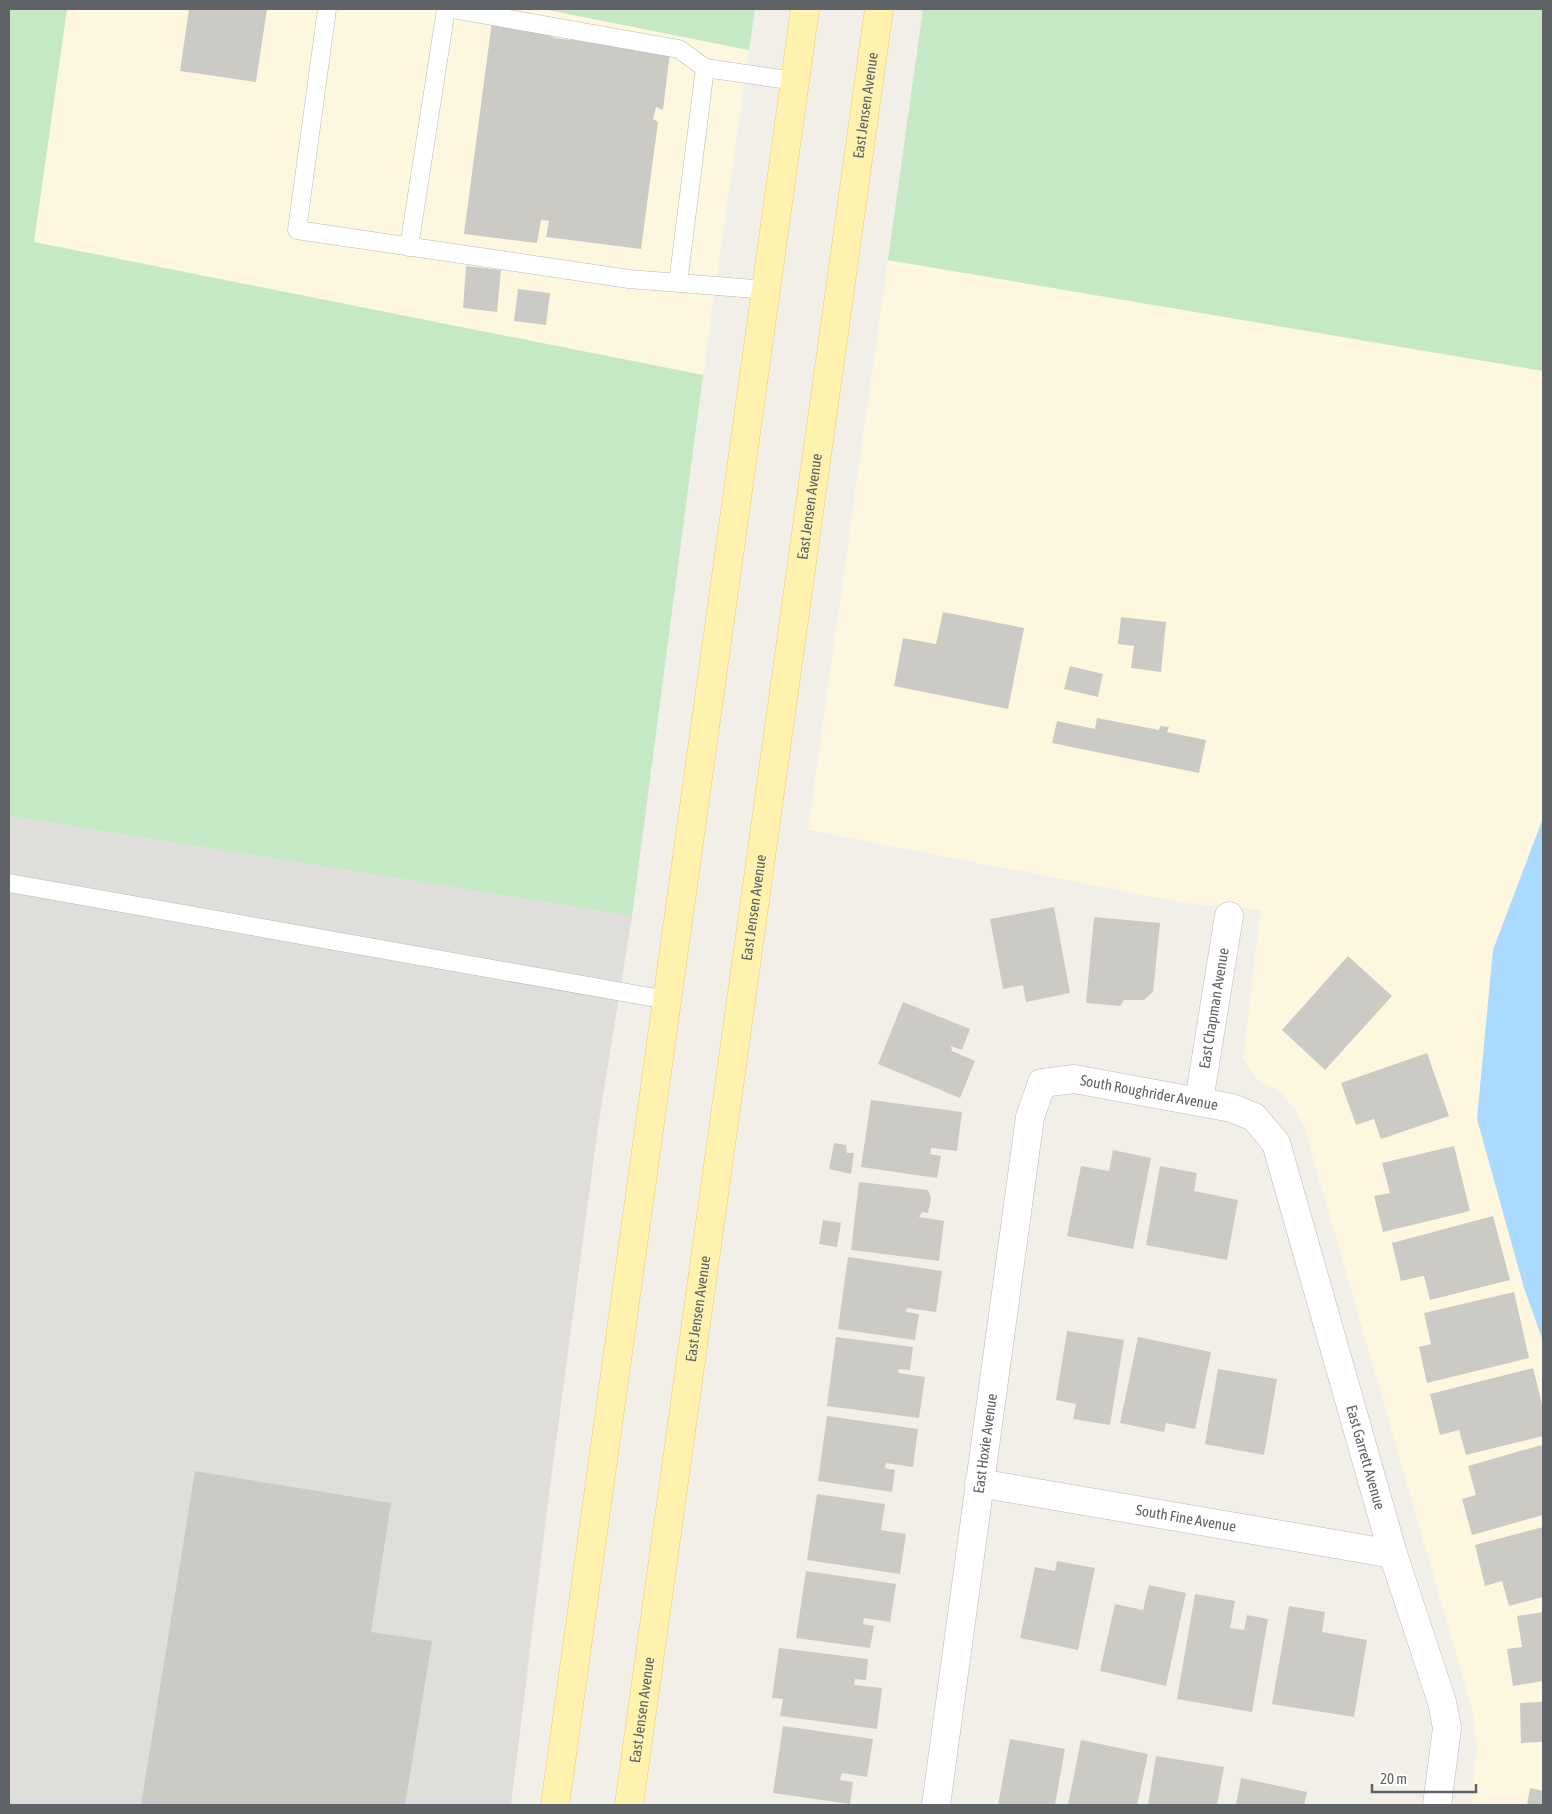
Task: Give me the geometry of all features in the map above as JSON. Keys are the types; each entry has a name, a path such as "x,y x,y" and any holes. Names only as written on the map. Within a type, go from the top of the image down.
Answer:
{"main road":[{"path":"555,1805 805,9"},
{"name":"East Jensen Avenue","path":"629,1805 879,9"}],"street":[{"name":"East Chapman Avenue","path":"1199,1101 1229,916"},
{"name":"South Roughrider Avenue","path":"1042,1083 1074,1079 1199,1101 1232,1108 1254,1117"},
{"name":"East Hoxie Avenue","path":"936,1805 1030,1117 1042,1083"},
{"name":"East Garrett Avenue","path":"1254,1117 1276,1143 1393,1554 1442,1702 1446,1728 1445,1752 1437,1805"},
{"name":"South Fine Avenue","path":"979,1483 1393,1554"}],"lane":[{"path":"327,9 296,230 629,279 766,290"},
{"path":"409,247 446,9"},
{"path":"452,9 679,49 705,68 795,81"},
{"path":"678,283 705,68"},
{"path":"9,884 667,1000"}],"shaded area":[{"path":"67,9 543,9 749,50 703,375 33,242"},
{"path":"888,260 1543,371 1543,818 1493,950 1477,1119 1524,1288 1543,1341 1543,1805 1471,1805 1477,1750 1473,1712 1305,1130 1297,1112 1280,1092 1256,1078 1243,1058 1261,910 1185,903 808,830"},
{"path":"9,816 632,916 598,1127 548,1502 511,1805 9,1805"}],"green space":[{"path":"9,9 67,9 34,242 703,375 632,916 9,816"},
{"path":"543,9 755,9 749,50"},
{"path":"923,9 1543,9 1543,371 888,260"}],"water":[{"path":"1543,818 1543,1341 1524,1288 1477,1119 1493,950"}],"building":[{"path":"189,9 267,9 256,82 180,71"},
{"path":"492,21 526,26 555,38 670,52 663,110 656,107 653,119 658,122 641,249 546,237 549,221 541,220 537,243 464,234"},
{"path":"466,266 501,270 497,312 463,308"},
{"path":"518,289 550,293 546,325 514,321"},
{"path":"943,612 1024,628 1008,709 894,686 903,638 936,644"},
{"path":"1121,617 1166,622 1161,672 1131,668 1134,646 1118,644"},
{"path":"1070,666 1103,674 1098,697 1064,689"},
{"path":"1097,718 1159,730 1160,726 1169,727 1167,732 1206,740 1199,773 1052,743 1057,721 1095,729"},
{"path":"1054,907 1070,993 1026,1002 1023,985 1003,989 990,919"},
{"path":"1094,917 1160,923 1153,992 1144,1000 1124,1000 1120,1006 1086,1003"},
{"path":"1348,956 1392,996 1325,1070 1282,1030"},
{"path":"903,1002 970,1029 962,1050 951,1046 952,1051 975,1061 960,1098 878,1064"},
{"path":"1427,1053 1449,1116 1381,1139 1374,1119 1356,1125 1341,1083"},
{"path":"871,1100 962,1112 957,1151 931,1148 930,1154 941,1156 937,1178 861,1167"},
{"path":"834,1143 846,1145 847,1153 854,1153 851,1174 829,1169"},
{"path":"1454,1146 1470,1211 1383,1232 1374,1196 1390,1193 1382,1163"},
{"path":"1113,1150 1151,1158 1133,1249 1067,1236 1081,1166 1109,1171"},
{"path":"1160,1166 1197,1173 1194,1191 1238,1200 1227,1260 1146,1245"},
{"path":"859,1182 928,1190 931,1198 928,1213 922,1212 919,1217 944,1221 939,1261 851,1250"},
{"path":"1493,1216 1510,1280 1430,1300 1424,1276 1401,1281 1392,1243"},
{"path":"823,1220 841,1223 837,1247 819,1244"},
{"path":"848,1257 942,1271 936,1312 907,1308 906,1312 919,1314 915,1340 838,1329"},
{"path":"1514,1292 1529,1358 1427,1383 1419,1347 1431,1344 1424,1313"},
{"path":"1067,1331 1124,1340 1110,1425 1073,1419 1076,1404 1056,1400"},
{"path":"836,1337 913,1347 910,1370 899,1369 898,1373 925,1377 919,1418 827,1406"},
{"path":"1138,1337 1211,1352 1195,1429 1166,1423 1164,1432 1120,1423"},
{"path":"1533,1368 1543,1408 1543,1436 1466,1455 1459,1430 1440,1435 1430,1394"},
{"path":"1218,1369 1277,1379 1264,1455 1205,1444"},
{"path":"827,1416 918,1429 913,1467 886,1463 885,1468 895,1470 892,1492 818,1481"},
{"path":"1541,1445 1543,1454 1543,1515 1472,1535 1462,1499 1476,1495 1468,1466"},
{"path":"195,1471 391,1503 371,1632 432,1641 405,1805 141,1805"},
{"path":"817,1494 885,1504 881,1530 906,1534 900,1574 807,1560"},
{"path":"1543,1527 1543,1597 1509,1606 1502,1581 1485,1586 1475,1545"},
{"path":"1057,1561 1095,1568 1078,1650 1020,1638 1035,1567 1055,1571"},
{"path":"806,1571 896,1584 890,1622 864,1618 863,1624 874,1626 870,1648 796,1638"},
{"path":"1149,1585 1186,1593 1166,1686 1100,1671 1115,1604 1143,1610"},
{"path":"1195,1594 1235,1601 1230,1628 1244,1630 1247,1615 1268,1619 1252,1712 1177,1699"},
{"path":"1289,1606 1325,1612 1322,1632 1367,1640 1354,1717 1272,1704"},
{"path":"1543,1612 1543,1681 1513,1686 1507,1649 1522,1647 1517,1616"},
{"path":"779,1648 868,1659 866,1680 855,1679 854,1685 882,1688 877,1729 780,1716 783,1699 772,1698"},
{"path":"1543,1702 1543,1742 1521,1743 1520,1703"},
{"path":"783,1726 873,1739 867,1777 842,1773 840,1780 853,1782 850,1804 773,1793"},
{"path":"1010,1739 1065,1749 1055,1805 998,1805"},
{"path":"1081,1740 1148,1754 1137,1805 1068,1805"},
{"path":"1156,1756 1224,1767 1217,1805 1148,1805"},
{"path":"1241,1778 1307,1792 1304,1805 1236,1805"},
{"path":"1530,1788 1543,1791 1543,1805 1527,1805"}]}
